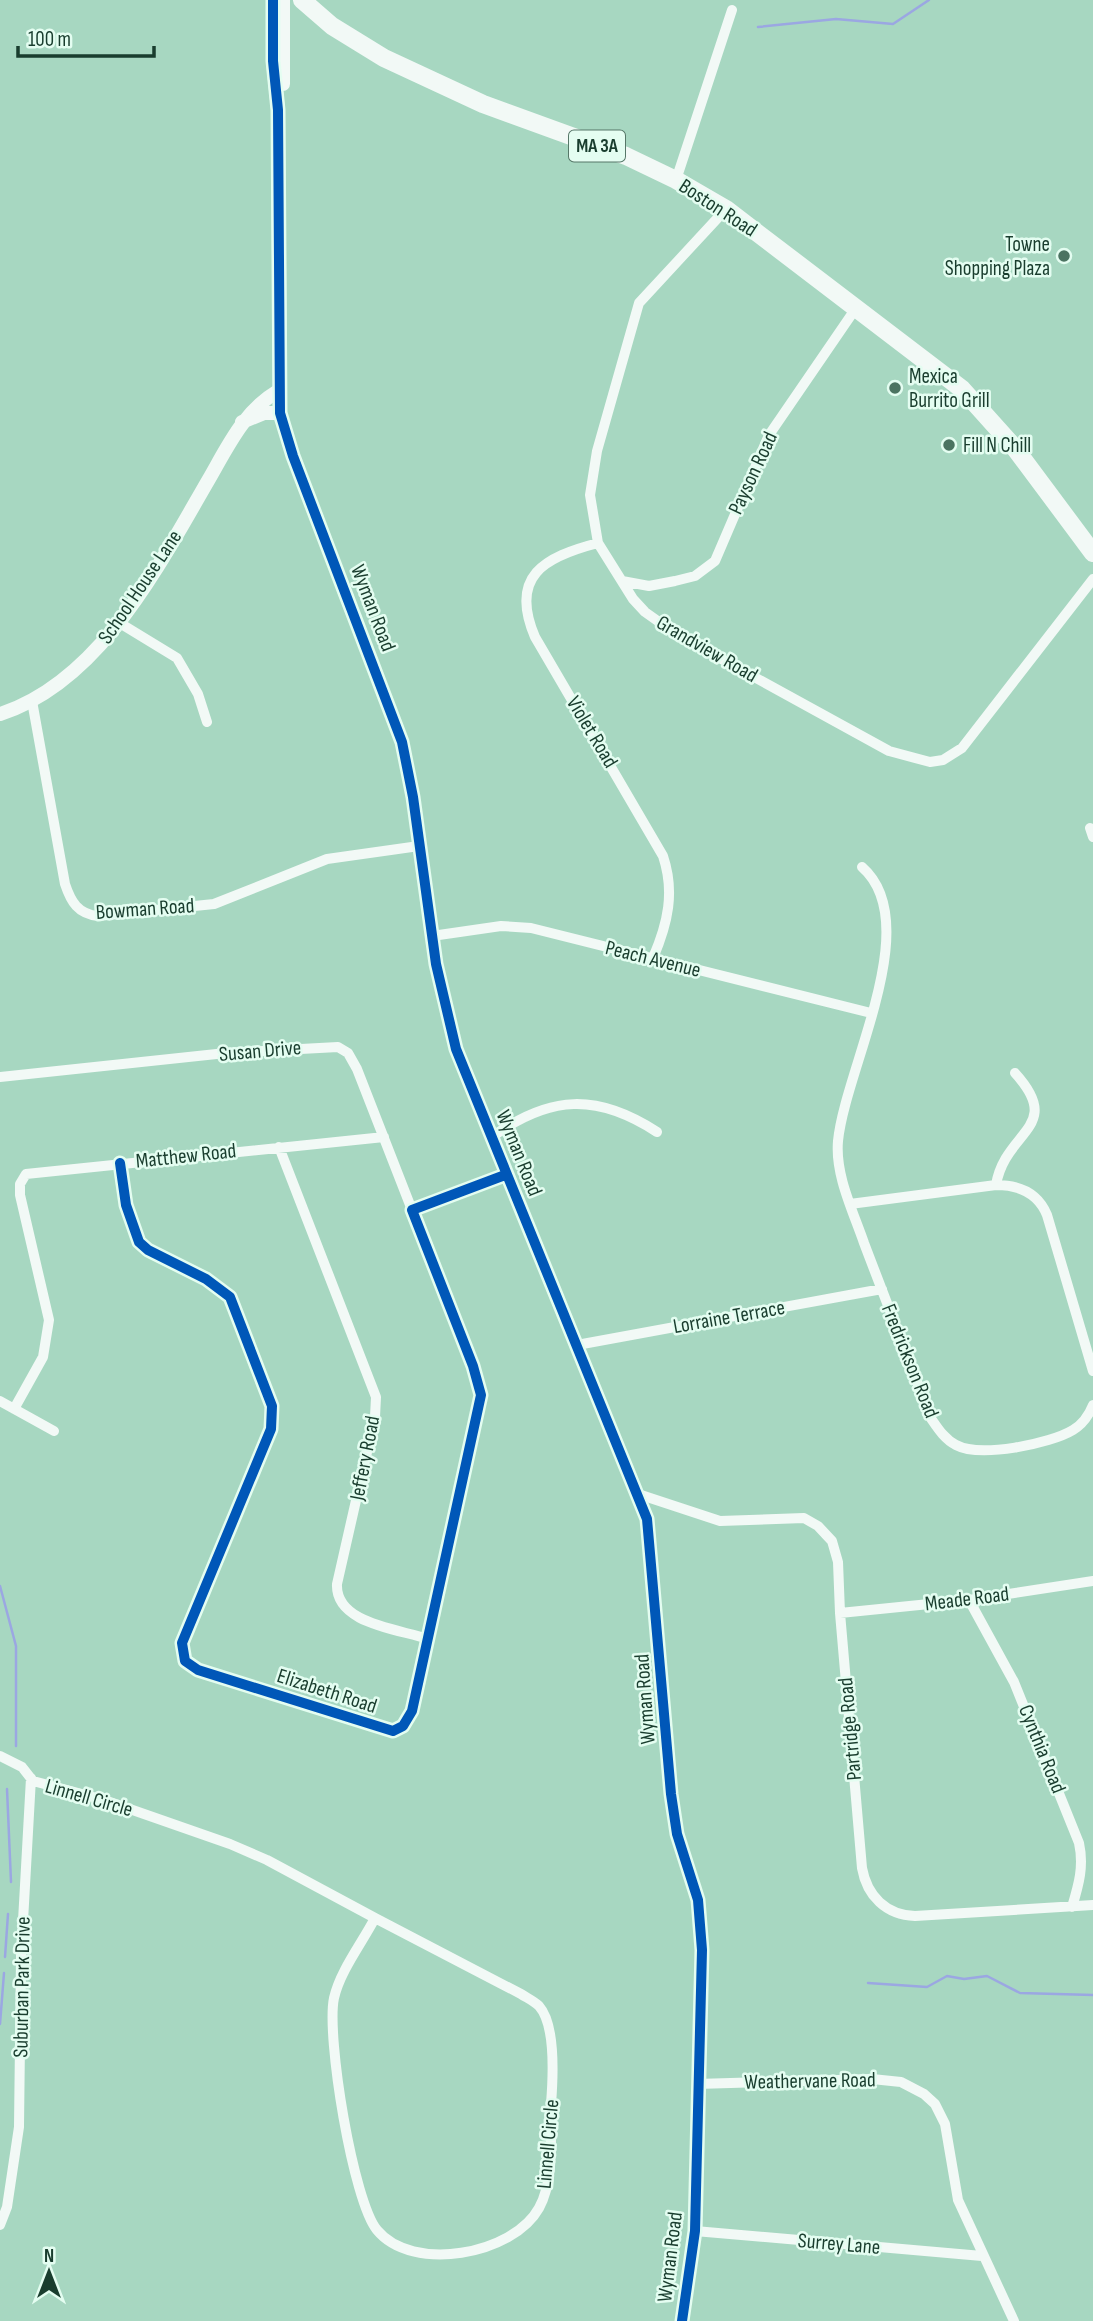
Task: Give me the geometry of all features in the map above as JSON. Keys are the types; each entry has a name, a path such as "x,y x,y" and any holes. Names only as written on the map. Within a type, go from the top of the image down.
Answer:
{"main road":[{"name":"Boston Road","path":"302,0 332,26 404,68 483,104 626,156 676,180 726,209 962,389 1014,447 1093,553"},
{"name":"Boston Road","path":"1065,517 1093,564"}],"street":[{"name":"Wyman Road","path":"273,0 273,61 278,110 280,413 293,456 397,725 411,787 432,936 447,1018 505,1175 647,1519 671,1794 677,1834 698,1900 701,1928 695,2231 682,2321"},
{"name":"Wyman Road","path":"278,110 283,85 283,0"},
{"path":"676,180 732,10"},
{"name":"Grandview Road","path":"726,209 644,294 637,308 592,475 591,514 598,543 645,612 669,630 889,751 914,760 930,762 952,756 962,748 1093,579"},
{"name":"Payson Road","path":"622,581 649,586 675,581 695,576 715,561 769,435 856,308"},
{"name":"School House Lane","path":"0,714 32,701 78,670 118,622 179,531 242,422 258,404 278,391"},
{"path":"242,422 264,413 280,413"},
{"name":"Violet Road","path":"598,543 553,558 536,572 526,590 526,613 535,637 663,856 670,884 670,902 662,939 653,958"},
{"path":"118,622 177,658 198,694 207,722"},
{"name":"Bowman Road","path":"32,701 65,884 73,904 85,913 98,916 214,904 327,859 419,846"},
{"name":"Fredrickson Road","path":"862,867 875,879 886,913 888,937 838,1138 839,1169 930,1417 954,1444 982,1450 1035,1443 1074,1430 1086,1420 1093,1405"},
{"name":"Peach Avenue","path":"432,936 501,926 531,928 870,1013"},
{"name":"Susan Drive","path":"0,1077 226,1053 338,1047 352,1059 412,1210"},
{"path":"996,1185 1000,1164 1036,1112 1033,1093 1016,1073"},
{"path":"492,1137 507,1126 540,1112 580,1103 608,1107 657,1132"},
{"name":"Matthew Road","path":"14,1409 43,1357 49,1321 20,1195 21,1181 33,1171 384,1137"},
{"name":"Jeffery Road","path":"279,1147 376,1398 375,1417 337,1584 339,1600 352,1615 428,1639"},
{"name":"Elizabeth Road","path":"120,1163 125,1205 133,1233 148,1250 206,1279 230,1297 272,1406 271,1429 182,1643 185,1661 198,1670 393,1731 403,1726 412,1711 481,1395 473,1366 412,1210"},
{"path":"412,1210 505,1175"},
{"path":"850,1204 996,1185 1027,1191 1044,1206 1093,1371"},
{"name":"Lorraine Terrace","path":"577,1345 882,1289"},
{"path":"0,1401 54,1431"},
{"name":"Partridge Road","path":"638,1494 720,1521 790,1517 811,1521 826,1533 835,1551 862,1868 873,1897 888,1909 908,1916 1093,1905"},
{"name":"Meade Road","path":"840,1613 969,1600 1093,1581"},
{"name":"Cynthia Road","path":"969,1600 1019,1693 1079,1843 1083,1861 1072,1907"},
{"name":"Linnell Circle","path":"0,1756 22,1767 31,1778 41,1784 104,1800 230,1844 267,1860 538,2005 544,2015 550,2038 553,2077 547,2190 529,2223 502,2241 443,2255 422,2255 388,2241 376,2230 366,2213 358,2190 341,2088 333,2008 346,1971 375,1918"},
{"name":"Suburban Park Drive","path":"0,2225 9,2195 19,2127 21,1957 31,1778"},
{"name":"Weathervane Road","path":"697,2084 872,2078 901,2082 917,2089 935,2104 945,2124 958,2200 1014,2321"},
{"name":"Suburban Park Drive","path":"0,2207 9,2195"},
{"name":"Surrey Lane","path":"695,2231 982,2256"}],"waterway":[{"path":"758,27 836,19 893,24 929,0"},
{"path":"0,1586 16,1646 16,1746"},
{"path":"7,1789 11,1882"},
{"path":"5,1957 8,1914"},
{"path":"0,2024 4,1973"},
{"path":"868,1983 927,1987 947,1976 964,1979 987,1976 1020,1993 1093,1995"}],"cycle path":[{"path":"273,0 273,61 278,110 280,413 293,456 402,742 413,797 436,964 456,1049 647,1519 671,1794 677,1834 698,1900 702,1950 695,2231 682,2321"},
{"path":"120,1163 126,1205 139,1242 148,1250 206,1279 230,1297 272,1406 271,1429 182,1643 185,1661 198,1670 393,1731 403,1726 412,1711 481,1395 473,1366 412,1210 505,1175"}],"place":[{"name":"Towne Shopping Plaza","path":"1064,256"},
{"name":"Mexica Burrito Grill","path":"895,388"},
{"name":"Fill N Chill","path":"949,445"}]}
